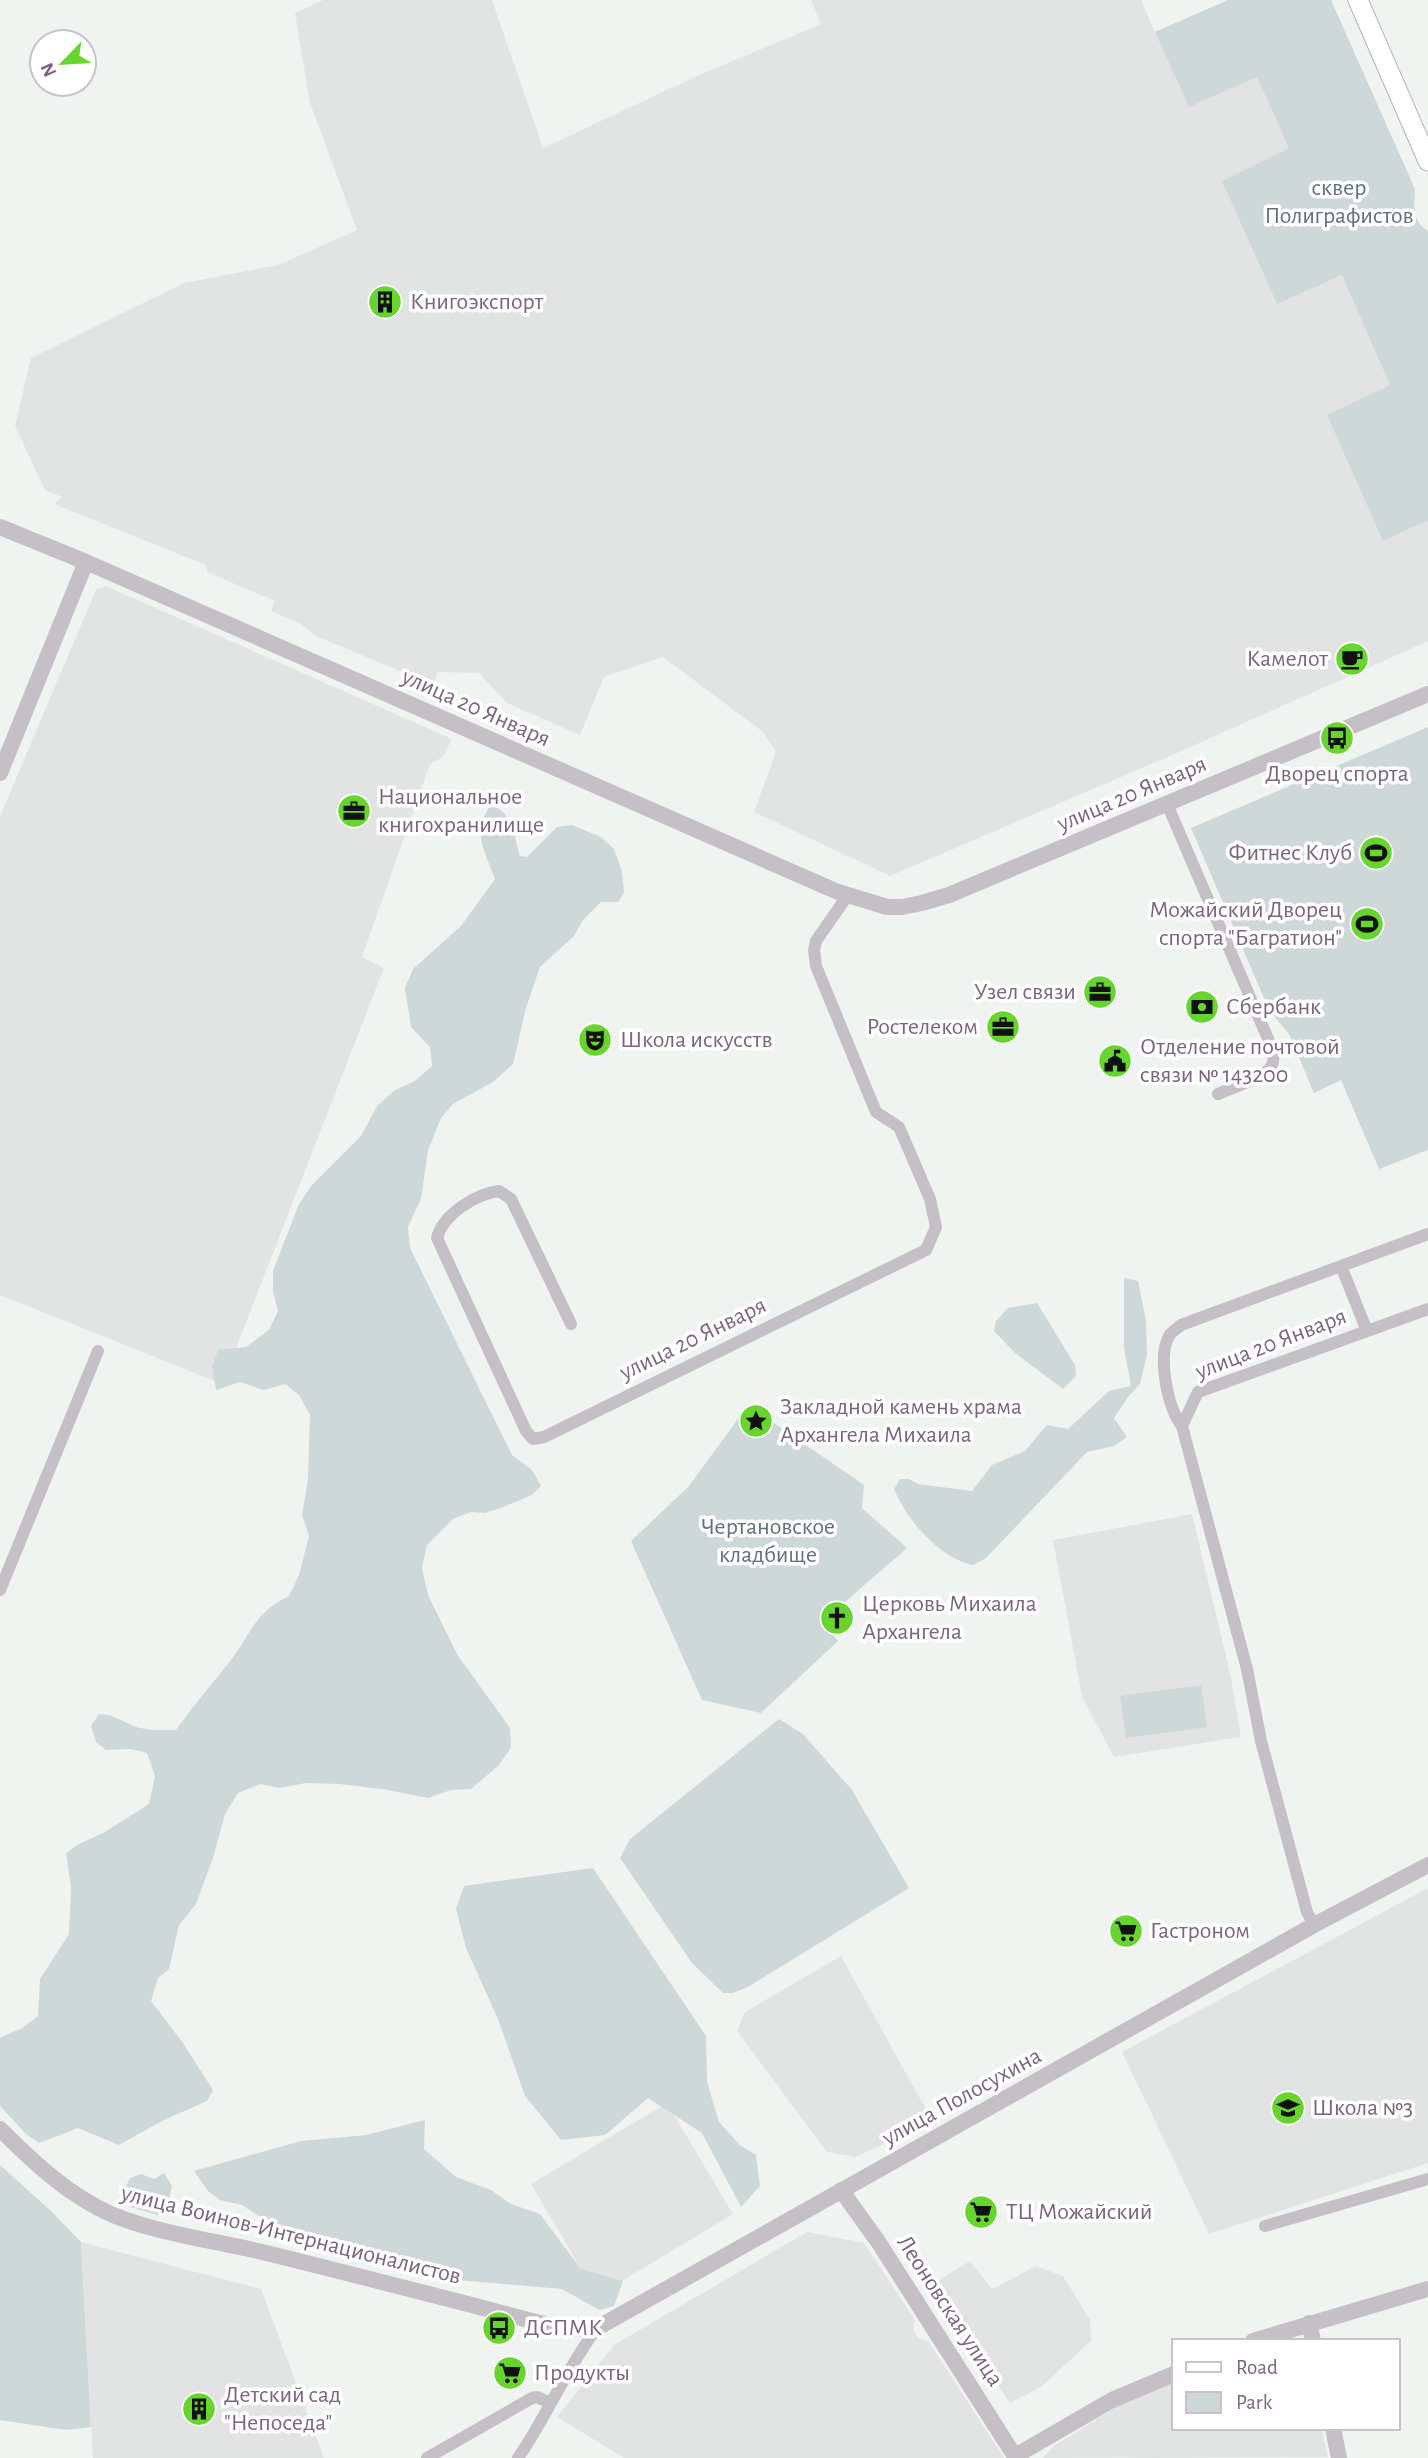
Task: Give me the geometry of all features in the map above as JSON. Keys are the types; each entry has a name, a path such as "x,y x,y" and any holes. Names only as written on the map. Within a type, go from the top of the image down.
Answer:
{"main road":[{"path":"1358,0 1428,161"}],"street":[{"name":"улица 20 Января","path":"0,527 86,562 848,895 883,907 902,907 949,895 1428,694"},
{"path":"0,773 86,562"},
{"path":"1167,803 1272,1048 1274,1060 1271,1068 1218,1094"},
{"name":"улица 20 Января","path":"571,1324 511,1199 499,1191 488,1192 467,1201 439,1231 437,1238 526,1431 533,1439 544,1437 608,1407 926,1250 936,1227 930,1199 899,1127 876,1112 816,966 816,941 848,895"},
{"path":"1314,1925 1307,1912 1261,1741 1247,1669 1182,1426 1176,1418 1166,1387 1164,1350 1169,1334 1181,1325 1428,1234"},
{"path":"1341,1266 1367,1331"},
{"name":"улица 20 Января","path":"1182,1426 1198,1392 1428,1309"},
{"path":"0,1590 98,1351"},
{"name":"улица Полосухина","path":"518,2458 538,2429 581,2349 597,2328 1314,1925 1428,1865"},
{"name":"улица Воинов-Интернационалистов","path":"0,2129 61,2184 102,2209 134,2222 510,2315 576,2329 597,2328"},
{"path":"1265,2226 1428,2179"},
{"name":"Леоновская улица","path":"841,2190 879,2243 1016,2457"},
{"path":"1260,2339 1428,2289"},
{"path":"1309,2323 1313,2339"},
{"path":"1016,2457 1112,2400 1172,2375"},
{"path":"427,2458 532,2398 537,2397 550,2403"},
{"path":"1333,2430 1339,2458"}],"shaded area":[{"path":"323,0 492,0 543,148 699,75 821,24 811,0 1141,0 1155,32 1228,0 1428,276 1428,641 1177,753 890,876 754,812 776,752 763,732 663,657 604,677 580,735 507,703 479,673 438,672 433,685 316,636 301,624 271,611 275,601 207,572 206,565 54,504 62,497 45,490 15,426 31,358 184,283 278,265 357,230 310,103 295,13"},
{"path":"106,586 452,739 443,757 430,764 362,957 384,968 222,1384 0,1295 0,816 96,590"},
{"path":"1192,1514 1230,1673 1241,1737 1114,1757 1082,1697 1053,1540"},
{"name":"Школа №3","path":"1428,1888 1428,2163 1209,2234 1122,2052"},
{"path":"841,1956 933,2122 855,2157 827,2152 737,2031 745,2012"},
{"path":"667,2103 733,2214 597,2296 531,2184"},
{"path":"807,2232 864,2243 915,2320 913,2330 918,2338 929,2342 1004,2458 624,2458 557,2417 614,2345"},
{"path":"81,2242 261,2289 324,2458 93,2458"},
{"path":"970,2261 992,2289 1036,2266 1063,2276 1090,2320 1091,2341 1041,2387 1010,2403 929,2286"},
{"path":"1172,2383 1172,2430 1321,2430 1328,2457 1043,2458 1054,2446 1126,2401"}],"green space":[{"name":"сквер Полиграфистов","path":"1228,0 1331,0 1415,189 1414,207 1419,223 1428,231 1428,520 1383,541 1327,415 1390,385 1342,275 1277,304 1222,181 1289,148 1257,77 1189,107 1155,32"},
{"path":"1428,727 1428,1150 1379,1169 1341,1080 1314,1093 1289,1034 1269,1010 1191,828"},
{"path":"491,805 498,808 508,819 520,856 527,857 557,827 572,825 601,837 614,849 622,872 624,893 618,902 601,902 583,920 574,936 540,967 526,1008 513,1064 493,1082 453,1104 441,1118 428,1150 421,1199 408,1227 410,1248 512,1455 532,1470 541,1486 532,1495 501,1508 485,1513 471,1512 453,1519 427,1545 422,1568 428,1595 457,1654 510,1728 511,1748 498,1766 471,1789 451,1790 428,1798 382,1789 306,1783 279,1788 260,1784 238,1793 225,1814 196,1904 179,1925 169,1969 158,1978 151,2001 183,2043 213,2090 207,2101 162,2121 119,2145 78,2128 39,2143 26,2134 0,2106 0,2038 22,2028 38,2016 40,1979 69,1934 71,1888 66,1853 149,1804 155,1776 147,1753 131,1749 106,1750 96,1742 91,1726 99,1714 112,1716 142,1728 176,1730 263,1614 289,1596 299,1575 309,1536 302,1515 308,1478 310,1415 299,1395 285,1384 263,1390 240,1382 216,1390 212,1367 218,1350 246,1347 269,1330 278,1311 273,1291 273,1271 299,1204 312,1185 361,1136 377,1106 395,1090 415,1081 432,1066 430,1047 411,1027 405,988 413,969 461,926 495,879 484,851 481,833 485,815"},
{"path":"1124,1278 1138,1281 1146,1321 1147,1355 1140,1384 1114,1418 1127,1437 1114,1446 1087,1452 986,1558 973,1565 948,1555 926,1536 907,1513 894,1489 900,1479 972,1491 992,1465 1025,1451 1047,1425 1068,1429 1109,1391 1131,1386 1124,1348"},
{"path":"1037,1303 1075,1365 1076,1376 1063,1389 1015,1353 994,1331 996,1321 1008,1308"},
{"name":"Чертановское кладбище","path":"748,1405 864,1485 862,1508 907,1548 822,1622 838,1641 761,1713 702,1700 631,1541 689,1486"},
{"path":"1201,1685 1207,1727 1126,1738 1120,1696"},
{"path":"779,1719 803,1734 852,1790 909,1888 746,1988 733,1993 723,1993 692,1963 620,1858 630,1839"},
{"path":"593,1868 706,2036 707,2082 719,2122 741,2146 756,2155 760,2186 741,2207 702,2133 648,2098 605,2135 561,2140 525,2096 498,2019 466,1948 456,1909 464,1886"},
{"path":"425,2120 424,2149 456,2177 491,2190 511,2204 540,2214 581,2269 623,2281 614,2306 599,2310 562,2289 457,2280 284,2233 242,2205 220,2200 208,2191 194,2171 301,2141 366,2135"},
{"path":"0,2165 81,2242 91,2427 66,2430 0,2420"},
{"path":"164,2173 172,2186 165,2214 157,2215 131,2207 123,2192 130,2178 141,2174 154,2179"}],"place":[{"name":"Книгоэкспорт","path":"385,302"},
{"name":"Камелот","path":"1352,659"},
{"name":"Дворец спорта","path":"1337,738"},
{"name":"Национальное книгохранилище","path":"354,811"},
{"name":"Фитнес Клуб","path":"1376,853"},
{"name":"Можайский Дворец спорта \"Багратион\"","path":"1367,924"},
{"name":"Узел связи","path":"1100,992"},
{"name":"Сбербанк","path":"1202,1007"},
{"name":"Ростелеком","path":"1003,1027"},
{"name":"Школа искусств","path":"595,1040"},
{"name":"Отделение почтовой связи № 143200","path":"1115,1061"},
{"name":"Закладной камень храма Архангела Михаила","path":"756,1421"},
{"name":"Церковь Михаила Архангела","path":"837,1618"},
{"name":"Гастроном","path":"1126,1931"},
{"name":"Школа №3","path":"1288,2108"},
{"name":"ТЦ Можайский","path":"981,2212"},
{"name":"ДСПМК","path":"499,2328"},
{"name":"Продукты","path":"510,2373"},
{"name":"Детский сад \"Непоседа\"","path":"199,2409"}]}
